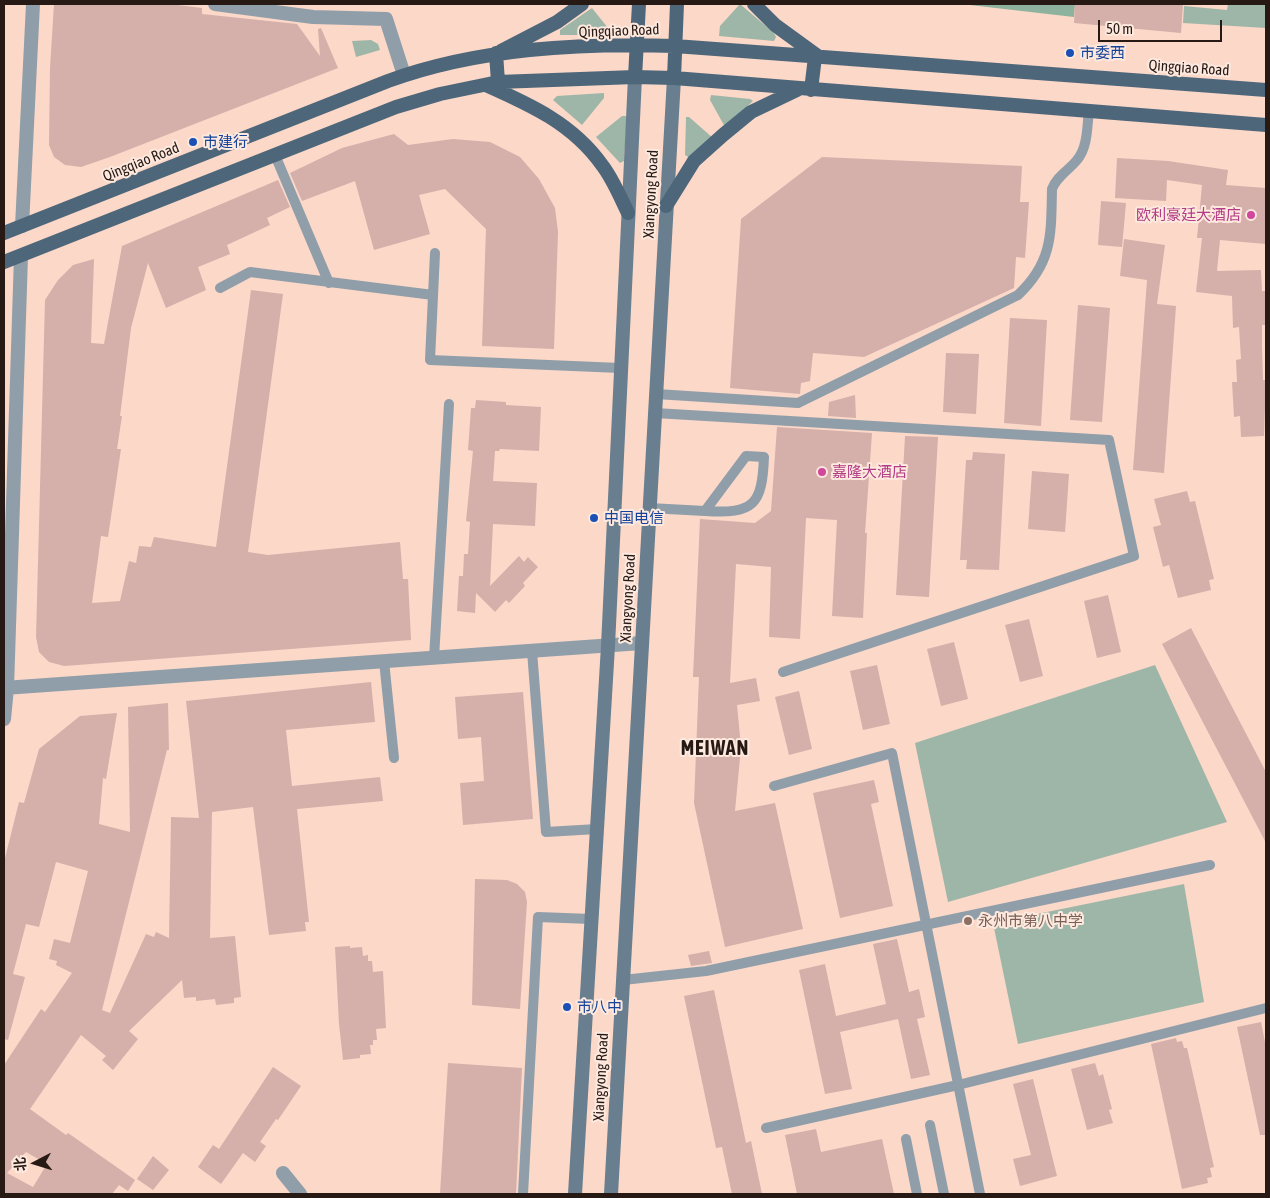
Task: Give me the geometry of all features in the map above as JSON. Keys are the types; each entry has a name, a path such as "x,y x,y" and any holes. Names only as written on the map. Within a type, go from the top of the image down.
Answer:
{"main road":[{"path":"492,83 496,53 557,22 582,4"},
{"name":"Xiangyong Road","path":"575,1194 608,646 639,4"},
{"name":"Xiangyong Road","path":"611,1194 677,4"},
{"path":"666,206 694,161 723,135 751,112 805,90 817,57 775,25 754,4"},
{"name":"Qingqiao Road","path":"4,233 404,75 496,53 636,45 675,46 1266,90"},
{"path":"4,262 396,107 492,83 635,77 674,78 805,90 1266,125"},
{"path":"492,83 536,107 573,132 603,166 628,213"}],"street":[{"path":"22,226 33,4"},
{"path":"224,5 313,17 386,14 404,75"},
{"path":"4,719 21,256"},
{"path":"5,688 642,643"},
{"path":"283,1173 300,1194"}],"lane":[{"path":"656,394 798,403 1018,295 1029,285 1047,255 1050,241 1052,190 1055,182 1078,159 1083,151 1089,111"},
{"path":"275,155 329,284"},
{"path":"435,253 430,360 620,368"},
{"path":"220,288 250,272 329,284 433,295"},
{"path":"434,658 450,404"},
{"path":"655,413 1109,440 1134,556 783,672"},
{"path":"649,508 705,511 742,510 751,504 760,493 764,457 746,456 705,511"},
{"path":"532,651 546,832 597,829"},
{"path":"384,661 394,758"},
{"path":"774,786 892,753 980,1194"},
{"path":"623,980 706,971 1210,865"},
{"path":"523,1194 538,917 592,919"},
{"path":"766,1128 958,1085 1266,1008"},
{"path":"930,1125 944,1194"},
{"path":"906,1139 917,1194"}],"green space":[{"path":"740,4 774,33 776,37 774,41 719,36 720,26"},
{"path":"961,4 1075,4 1074,17"},
{"path":"1228,4 1266,4 1266,28 1183,23 1184,6 1227,10"},
{"path":"592,8 608,28 606,35 560,35 560,30"},
{"path":"371,40 378,44 380,50 356,57 352,41"},
{"path":"604,93 604,98 582,125 553,100 557,96"},
{"path":"711,95 750,99 753,101 725,127 710,100"},
{"path":"622,116 627,116 624,161 620,163 596,137"},
{"path":"686,117 689,117 713,138 690,158 685,155"},
{"path":"1155,665 1227,822 948,902 915,743"},
{"path":"1184,884 1204,1002 1018,1044 993,923"}],"building":[{"path":"54,4 170,4 202,8 202,14 297,24 320,56 318,29 321,28 338,68 110,157 81,167 65,165 54,157 49,145 50,68"},
{"path":"1075,4 1183,4 1181,33 1074,23"},
{"path":"394,134 408,145 453,139 490,142 520,157 539,179 555,208 558,232 554,349 482,346 486,229 445,189 419,195 430,234 374,250 355,181 302,201 290,173 342,148"},
{"path":"822,157 1022,166 1020,202 1029,202 1025,258 1016,257 1014,288 864,357 813,353 810,381 801,383 800,394 730,388 741,219"},
{"path":"1117,158 1168,161 1228,170 1226,185 1266,188 1266,244 1220,240 1217,271 1261,270 1262,291 1266,291 1266,325 1262,325 1263,380 1266,380 1264,436 1241,437 1240,416 1234,417 1232,382 1237,382 1236,360 1241,359 1239,327 1233,328 1232,296 1196,292 1202,238 1197,238 1202,185 1167,180 1166,201 1115,198"},
{"path":"278,180 290,207 267,218 270,225 227,245 230,254 198,267 206,290 166,308 148,263 131,328 117,449 121,449 108,537 101,536 92,603 120,601 129,561 136,563 139,546 151,547 154,537 216,547 251,290 283,294 248,552 268,555 400,542 403,579 408,579 411,640 64,666 49,662 39,652 36,637 45,300 58,280 73,265 94,259 91,343 104,344 122,246"},
{"path":"1101,201 1126,203 1122,247 1098,245"},
{"path":"1124,239 1165,245 1157,304 1176,306 1164,473 1133,470 1147,280 1120,276"},
{"path":"1078,305 1110,308 1102,422 1070,420"},
{"path":"1010,318 1047,320 1041,426 1004,423"},
{"path":"946,353 979,354 976,414 943,412"},
{"path":"855,395 856,418 828,416 829,402"},
{"path":"476,400 506,402 506,405 541,407 539,451 500,449 495,451 493,481 537,483 535,526 493,524 490,586 519,556 524,562 528,557 538,567 523,583 525,586 509,603 506,600 495,612 476,593 475,613 457,611 459,576 463,576 464,554 468,554 470,522 466,521 473,451 468,450 471,408 475,408"},
{"path":"777,427 872,433 865,533 867,533 863,618 832,616 837,520 806,518 800,639 769,637 771,567 736,564 730,683 756,678 760,701 737,705 741,747 735,811 775,803 803,929 725,947 694,803 699,677 693,677 700,519 755,523 771,511"},
{"path":"905,436 938,437 929,597 896,595"},
{"path":"973,452 1005,454 999,570 966,569 967,560 960,560 966,460 972,460"},
{"path":"1032,471 1069,474 1065,532 1028,529"},
{"path":"1187,491 1190,502 1195,501 1214,579 1209,580 1211,590 1178,598 1169,565 1163,567 1153,527 1161,525 1154,499"},
{"path":"1108,595 1121,652 1097,658 1084,601"},
{"path":"1029,619 1043,676 1020,682 1005,625"},
{"path":"1191,628 1266,772 1266,843 1162,644"},
{"path":"954,642 968,699 941,706 927,649"},
{"path":"877,665 890,724 863,730 850,671"},
{"path":"371,682 375,722 286,730 292,786 380,777 383,801 297,809 309,922 305,922 306,931 269,935 253,807 212,812 210,938 235,936 241,997 234,998 234,1003 216,1005 215,999 196,1001 196,997 184,998 182,980 129,1031 138,1039 113,1070 102,1060 106,1056 81,1035 30,1109 135,1180 128,1191 119,1185 112,1194 4,1194 4,1065 41,1009 45,1012 72,973 56,965 57,961 49,959 54,939 70,943 88,871 56,862 39,927 26,924 13,974 25,977 8,1040 4,1039 4,862 19,802 24,803 39,749 80,716 117,713 106,779 103,778 99,824 130,832 128,707 168,703 169,750 167,750 102,1010 110,1013 146,934 154,937 156,932 169,938 171,817 199,818 186,701","holes":["26,1152 47,1164 33,1187 7,1173"]},
{"path":"799,691 812,749 789,755 775,697"},
{"path":"523,692 533,819 463,825 460,783 484,781 481,737 458,739 455,697"},
{"path":"874,780 879,802 871,804 893,906 840,918 813,793"},
{"path":"475,879 507,880 517,884 525,892 527,902 520,1009 472,1005"},
{"path":"897,939 909,992 919,989 925,1017 917,1019 930,1075 911,1079 898,1019 840,1032 852,1089 825,1094 799,970 825,964 836,1016 886,1004 873,944"},
{"path":"350,946 350,948 362,947 363,956 368,955 368,961 372,961 373,972 383,971 386,1028 376,1029 377,1040 373,1040 373,1045 370,1045 371,1054 360,1055 360,1058 343,1060 335,947"},
{"path":"709,951 712,963 691,966 688,955"},
{"path":"714,990 746,1143 751,1141 762,1194 732,1194 722,1147 716,1148 684,996"},
{"path":"1261,1022 1266,1047 1266,1135 1260,1135 1237,1027"},
{"path":"1176,1038 1177,1042 1182,1041 1184,1048 1187,1048 1214,1167 1210,1168 1212,1177 1207,1178 1208,1183 1182,1189 1151,1044"},
{"path":"448,1063 522,1068 516,1194 440,1194"},
{"path":"1095,1063 1099,1076 1103,1074 1112,1109 1109,1110 1113,1123 1087,1130 1071,1069"},
{"path":"273,1067 301,1086 278,1120 276,1119 260,1142 266,1146 255,1162 243,1153 221,1184 198,1167 213,1145 219,1149"},
{"path":"1033,1079 1057,1176 1020,1186 1013,1159 1031,1155 1013,1084"},
{"path":"816,1129 821,1152 882,1139 894,1194 797,1194 785,1135"},
{"path":"153,1156 169,1170 153,1190 137,1179"}],"place":[{"name":"市委西","path":"1070,53"},
{"name":"市建行","path":"193,142"},
{"name":"欧利豪廷大酒店","path":"1251,215"},
{"name":"嘉隆大酒店","path":"822,472"},
{"name":"中国电信","path":"594,518"},
{"name":"永州市第八中学","path":"968,921"},
{"name":"市八中","path":"567,1007"}],"district":[{"name":"MEIWAN","path":"715,749"}]}
